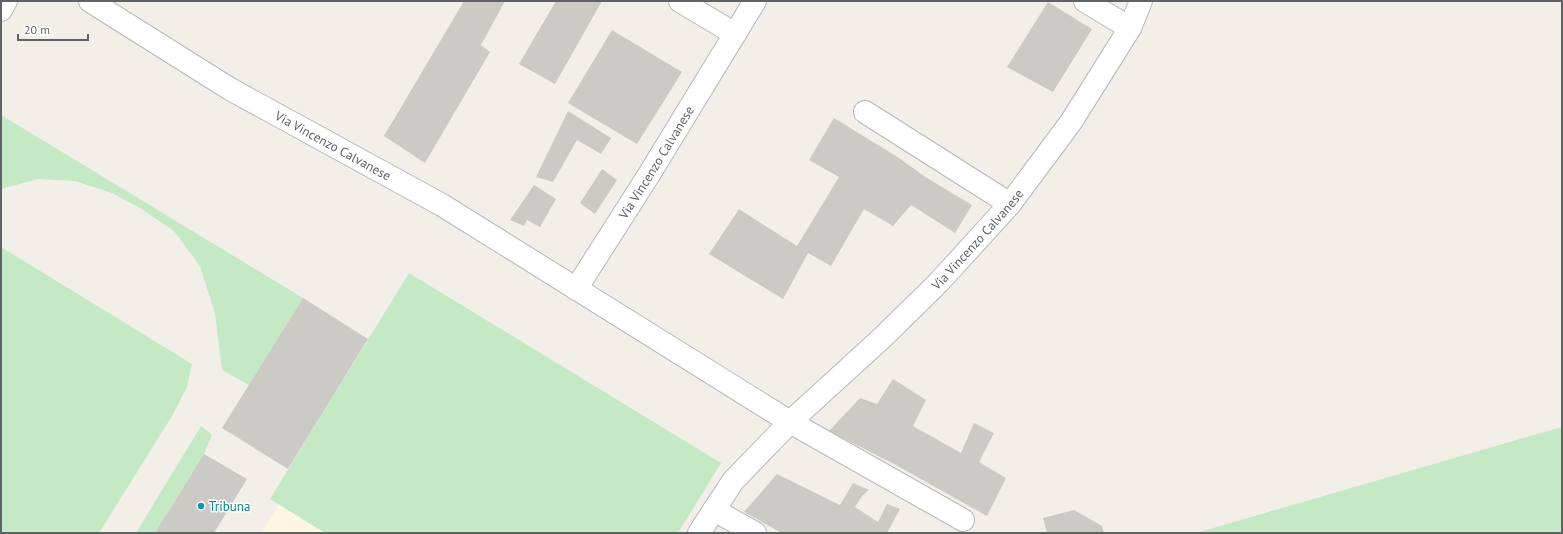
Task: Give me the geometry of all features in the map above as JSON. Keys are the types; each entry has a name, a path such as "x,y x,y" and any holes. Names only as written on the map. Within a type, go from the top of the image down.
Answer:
{"street":[{"path":"1,10 6,1"},
{"name":"Via Vincenzo Calvanese","path":"90,1 230,89 442,206 790,422 963,520"},
{"path":"680,1 735,34"},
{"name":"Via Vincenzo Calvanese","path":"576,289 650,173 755,1"},
{"path":"1084,1 1130,28"},
{"name":"Via Vincenzo Calvanese","path":"700,533 733,481 790,422 883,337 928,293 1010,204 1071,122 1130,28 1142,1"},
{"path":"865,112 1010,204"},
{"path":"714,510 755,533"}],"shaded area":[{"path":"279,504 325,533 261,533"}],"green space":[{"path":"1,115 303,298 249,385 222,370 215,313 200,266 174,231 140,208 112,193 75,181 38,179 1,189"},
{"path":"1,247 192,364 187,387 172,416 99,533 1,533"},
{"path":"409,273 721,463 678,533 325,533 270,499"},
{"path":"201,426 212,435 204,454 155,533 136,533"},
{"path":"1562,427 1562,533 1196,533 1534,435"}],"building":[{"path":"464,1 505,1 481,45 490,52 425,163 384,136"},
{"path":"556,1 602,1 555,84 519,64"},
{"path":"1048,2 1092,29 1053,92 1007,67"},
{"path":"612,30 682,72 637,144 568,103"},
{"path":"568,111 611,138 601,154 577,140 553,182 536,177"},
{"path":"834,118 972,205 955,233 911,205 893,226 864,209 831,266 808,253 783,299 709,254 739,209 797,246 839,177 809,160"},
{"path":"602,169 617,180 595,214 580,203"},
{"path":"534,185 556,199 540,227 527,220 524,226 510,220"},
{"path":"303,298 368,339 288,469 222,428"},
{"path":"893,379 926,400 913,426 961,453 974,423 994,433 979,462 1006,478 987,516 894,464 829,431 860,398 877,404"},
{"name":"Tribuna","path":"204,454 247,479 214,533 155,533"},
{"path":"777,474 840,505 853,483 869,490 862,496 855,507 878,522 887,504 900,509 887,533 782,533 744,512"},
{"path":"1074,510 1102,526 1104,533 1047,533 1043,518"}],"place":[{"name":"Tribuna","path":"201,506"}]}
